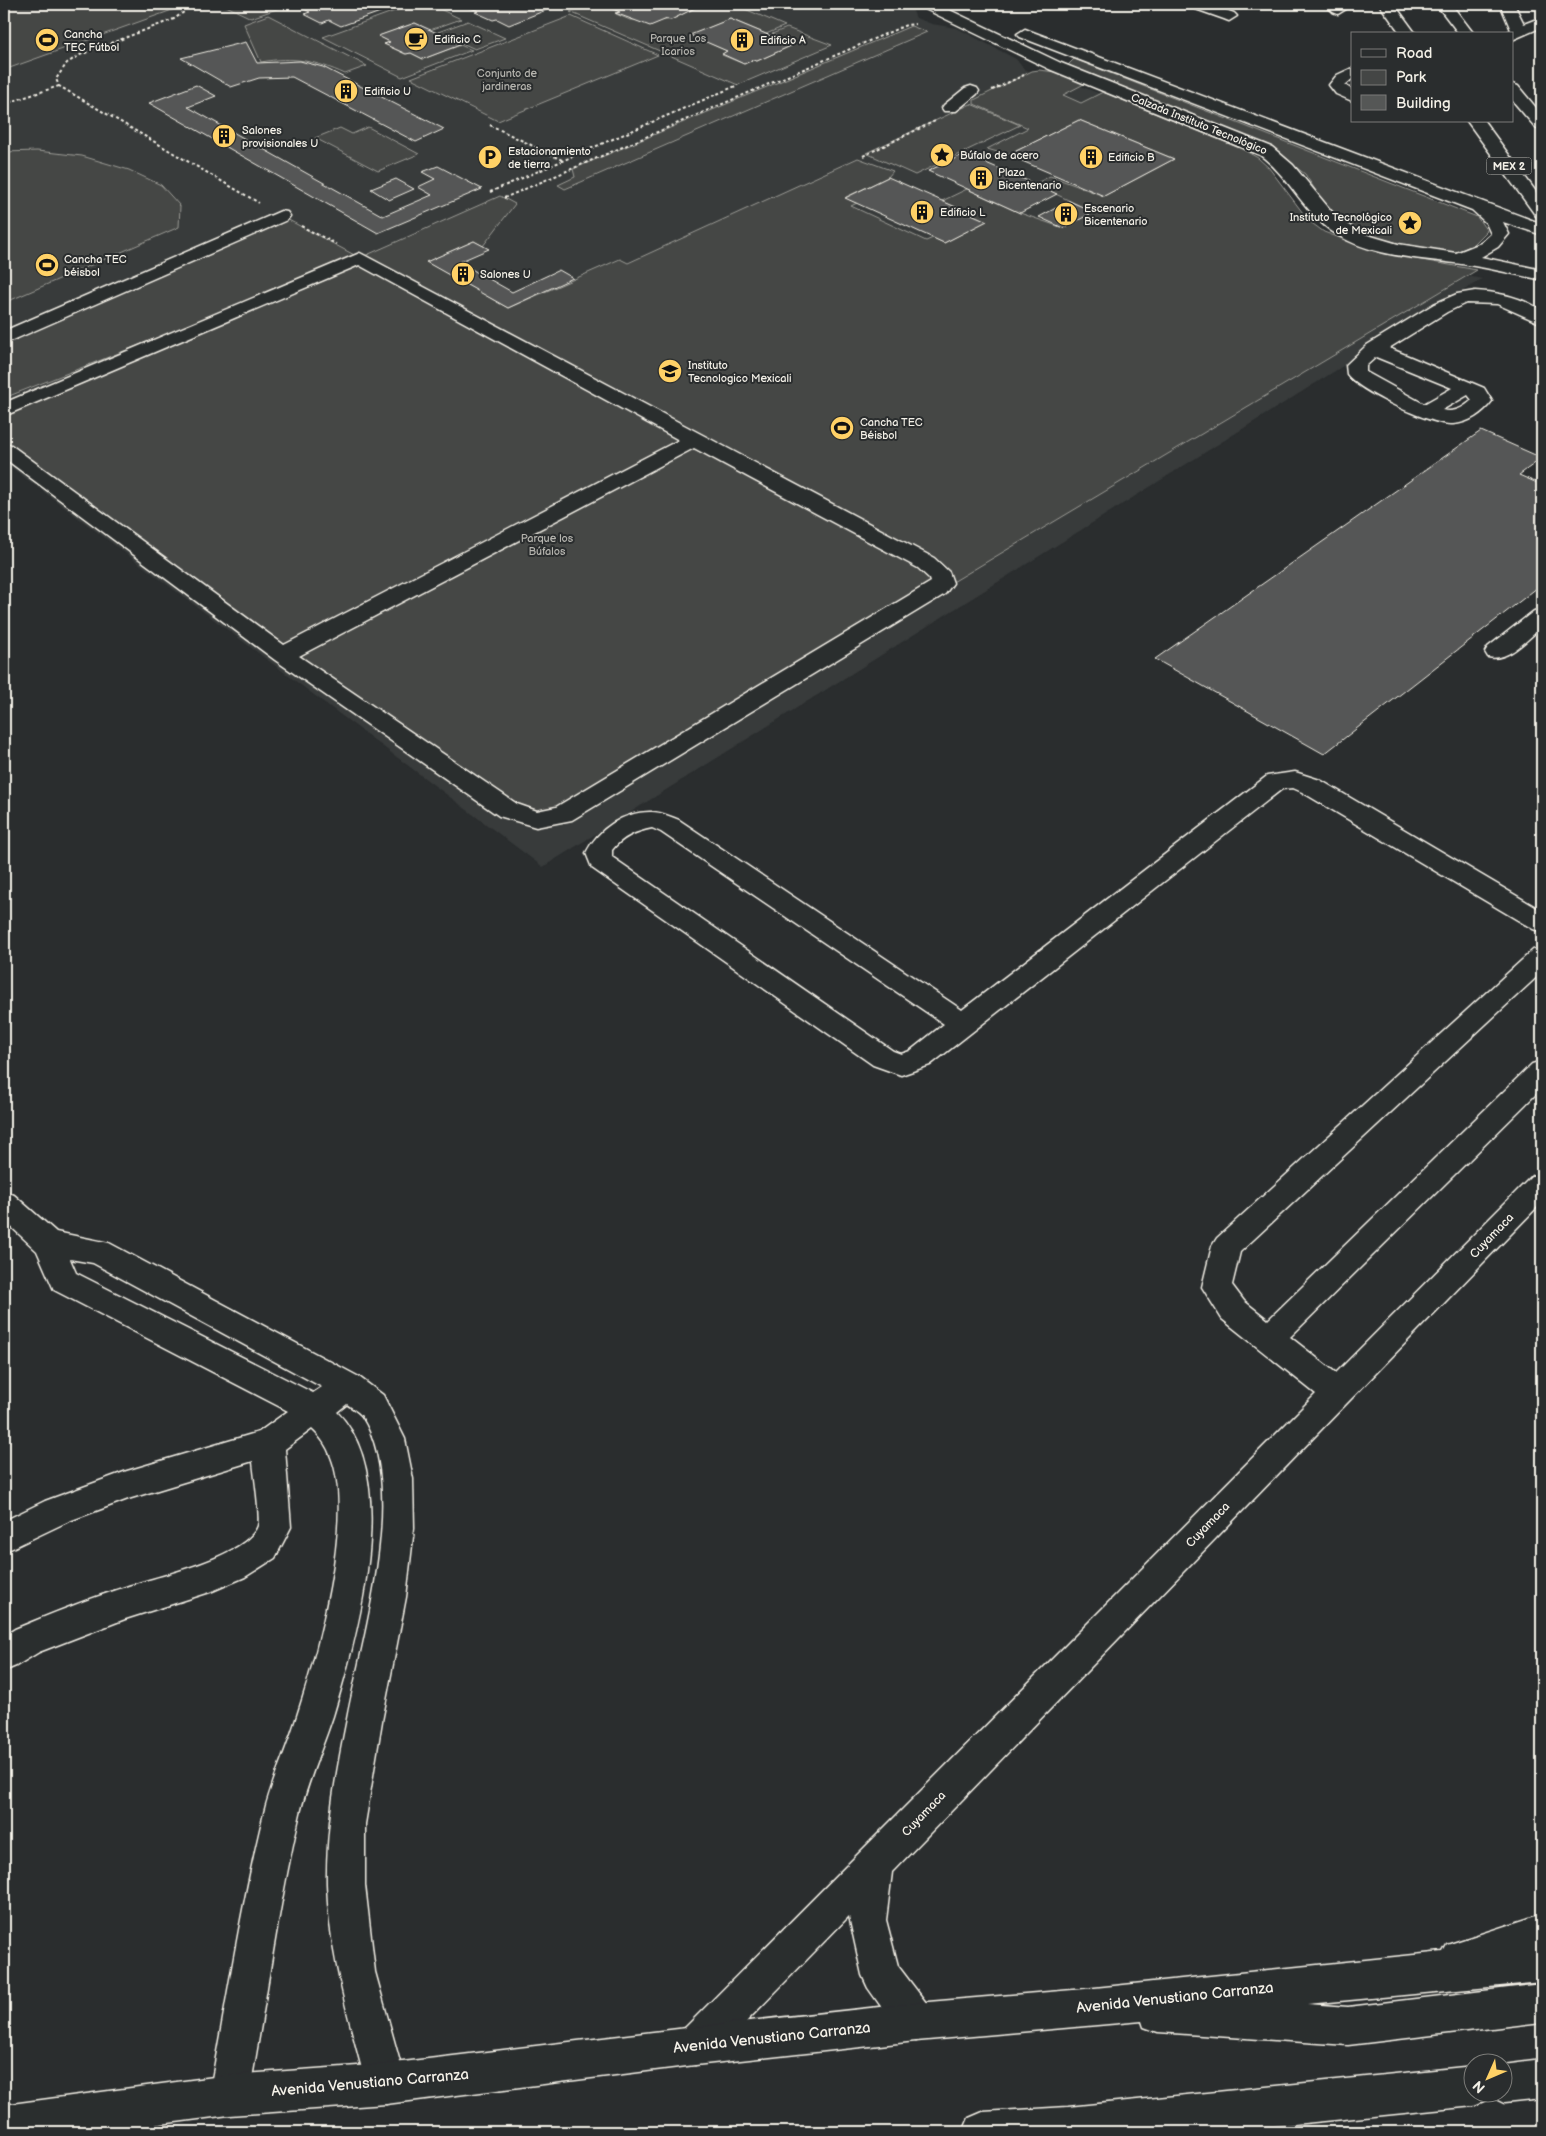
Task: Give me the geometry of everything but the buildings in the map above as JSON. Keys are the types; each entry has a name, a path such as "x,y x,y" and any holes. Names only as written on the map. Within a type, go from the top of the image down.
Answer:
{"street":[{"name":"Calzada Instituto Tecnológico","path":"926,4 1055,66 1266,151 1286,166 1324,215 1355,236 1389,247 1542,275"},
{"name":"Calzada Instituto Tecnológico","path":"946,4 1542,230"},
{"path":"1194,4 1229,16"},
{"path":"1386,4 1407,32"},
{"path":"1443,4 1465,32"},
{"path":"1507,4 1516,33 1542,21"},
{"path":"1055,66 1055,61 1059,59 1079,55"},
{"path":"1351,74 1343,78 1337,85 1342,92 1351,96"},
{"path":"950,108 971,91"},
{"path":"1514,91 1542,125"},
{"name":"MEX 2","path":"1476,122 1542,212"},
{"path":"1457,258 1484,248 1498,239 1500,234 1494,221 1478,206"},
{"path":"4,338 281,216"},
{"path":"4,410 360,258 694,440 926,563 941,578 942,583 937,589 563,814 536,819 508,810 283,656 4,449"},
{"path":"1374,350 1477,392 1482,402 1470,412 1451,418 1426,411 1372,386 1357,374 1356,366 1374,350 1452,302 1467,298 1494,297 1542,318"},
{"path":"283,656 694,440"},
{"path":"1496,652 1542,616"},
{"path":"963,1024 670,826 653,820 632,823 603,840 598,853 602,862 883,1058 901,1065 920,1058 1276,782 1295,780 1311,786 1542,923"},
{"path":"1338,1393 1234,1310 1216,1287 1227,1246 1542,957"},
{"path":"1268,1338 1542,1071"},
{"name":"Cuyamaca","path":"695,2046 874,1866 1542,1184"},
{"path":"4,1203 48,1243 65,1281 286,1393 314,1411 336,1434 347,1458 354,1489 354,1532 345,1600 318,1705 282,1811 229,2095"},
{"path":"48,1243 99,1252 348,1386 372,1405 389,1439 397,1479 398,1528 390,1588 364,1721 347,1824 346,1885 356,1972 386,2084"},
{"path":"4,1537 56,1511 128,1485 268,1443 348,1386"},
{"path":"4,1655 27,1640 125,1603 198,1581 233,1566 263,1547 275,1527 268,1443"},
{"path":"874,1866 867,1920 881,1975 916,2022"},
{"path":"1409,1974 1542,1933"},
{"name":"Avenida Venustiano Carranza","path":"4,2125 229,2095 386,2084 695,2046 916,2022 1085,2008 1409,1974 1542,1963"},
{"path":"1085,2008 1348,2026 1542,2003"},
{"path":"1514,2082 1542,2079"},
{"path":"983,2132 1068,2127 1464,2087"}],"path":[{"path":"177,4 184,12 174,19 80,55 67,63 56,79 59,86 281,216 360,258"},
{"path":"504,198 844,50 906,25 920,23"},
{"path":"4,104 59,86"},
{"path":"490,192 738,86"},
{"path":"863,156 938,120"},
{"path":"490,125 564,162"}],"shaded area":[{"name":"Parque los Búfalos","path":"4,4 906,4 912,9 916,18 932,24 957,28 1016,59 1024,69 1034,73 1048,73 1230,146 1303,231 1427,268 1482,279 543,867 4,462"}],"green space":[{"name":"Cancha TEC Fútbol","path":"4,4 165,4 175,9 4,70"},
{"path":"222,4 291,4 251,18"},
{"path":"429,4 461,19 430,30 415,23 379,36 390,42 384,44 405,54 411,53 423,59 460,45 472,50 402,77 323,37 406,7"},
{"name":"Parque Los Icarios","path":"579,4 602,4 620,12 616,14 630,20 671,20 700,5 698,4 733,4 785,26 766,34 730,19 691,35 727,51 722,55 744,64 753,60 757,61 793,45 772,34 787,28 832,45 738,85 570,12 584,6"},
{"path":"268,15 367,66 345,74 304,61 273,60 261,62 244,24"},
{"name":"Conjunto de jardineras","path":"571,16 658,55 498,121 411,78"},
{"path":"468,21 505,38 475,49 438,32"},
{"path":"911,26 927,32 565,189 558,185 575,177 573,169"},
{"path":"1074,59 1477,217 1487,231 1473,245 1447,256 1364,234 1330,213 1305,174 1265,144 1077,71 1068,65"},
{"name":"Parque los Búfalos","path":"1032,71 1056,72 1084,84 1063,95 1081,103 1103,92 1242,149 1258,158 1269,168 1309,221 1324,232 1377,252 1477,270 563,814 536,819 283,655 4,449 4,410 336,268 4,398 4,338 281,216 360,258 500,196 515,204 483,246 474,241 427,262 508,308 620,259 628,263 858,158 893,171 888,177 846,197 857,203 851,206 926,241 933,238 944,243 987,221 942,201 967,189 1020,213 1063,228 1093,212 1035,184 1050,176 1104,196 1174,159 1079,120 1008,155 987,149 1028,128 974,104 974,100"},
{"path":"971,104 1020,125 915,175 866,153"},
{"path":"368,127 419,154 378,171 315,138 340,128 352,134"},
{"name":"Cancha TEC béisbol","path":"37,151 82,156 129,170 161,185 180,206 179,227 4,303 4,152"}],"place":[{"name":"Edificio C","path":"416,39"},
{"name":"Cancha TEC Fútbol","path":"47,40"},
{"name":"Edificio A","path":"742,40"},
{"name":"Edificio U","path":"346,91"},
{"name":"Salones provisionales U","path":"224,136"},
{"name":"Búfalo de acero","path":"942,155"},
{"name":"Estacionamiento de tierra","path":"490,157"},
{"name":"Edificio B","path":"1091,157"},
{"name":"Plaza Bicentenario","path":"981,178"},
{"name":"Edificio L","path":"922,212"},
{"name":"Escenario Bicentenario","path":"1066,214"},
{"name":"Instituto Tecnológico de Mexicali","path":"1410,223"},
{"name":"Cancha TEC béisbol","path":"47,265"},
{"name":"Salones U","path":"463,274"},
{"name":"Instituto Tecnologico Mexicali","path":"670,371"},
{"name":"Cancha TEC Béisbol","path":"842,428"}]}
